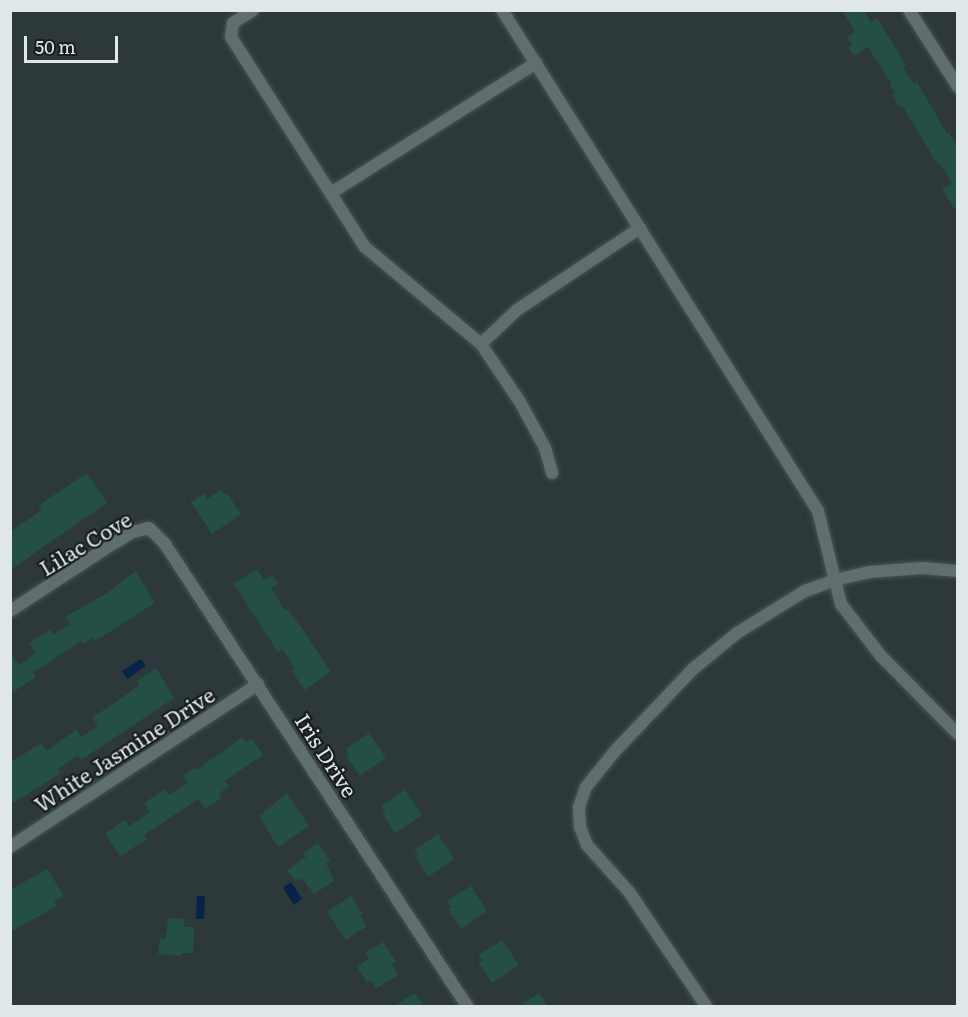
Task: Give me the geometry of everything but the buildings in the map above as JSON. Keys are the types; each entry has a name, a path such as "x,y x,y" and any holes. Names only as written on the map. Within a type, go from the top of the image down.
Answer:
{"street":[{"path":"253,10 233,23 231,37 365,248 481,344 520,402 544,448 552,473"},
{"path":"502,10 818,511 841,604 880,656 957,734"},
{"path":"909,10 957,87"},
{"path":"331,193 537,63"},
{"path":"481,344 517,310 640,228"},
{"name":"Lilac Cove","path":"10,611 111,545 133,532 149,528"},
{"name":"Iris Drive","path":"149,528 165,544 467,1006"},
{"path":"706,1006 628,892 587,845 580,827 579,807 586,787 615,751 693,669 737,633 805,591 835,580 880,571 922,568 957,571"},
{"name":"White Jasmine Drive","path":"10,847 258,684"}],"water":[{"path":"141,659 146,666 127,679 122,671"},
{"path":"291,882 302,899 294,905 283,888"},
{"path":"197,896 205,896 204,919 196,919"}]}
